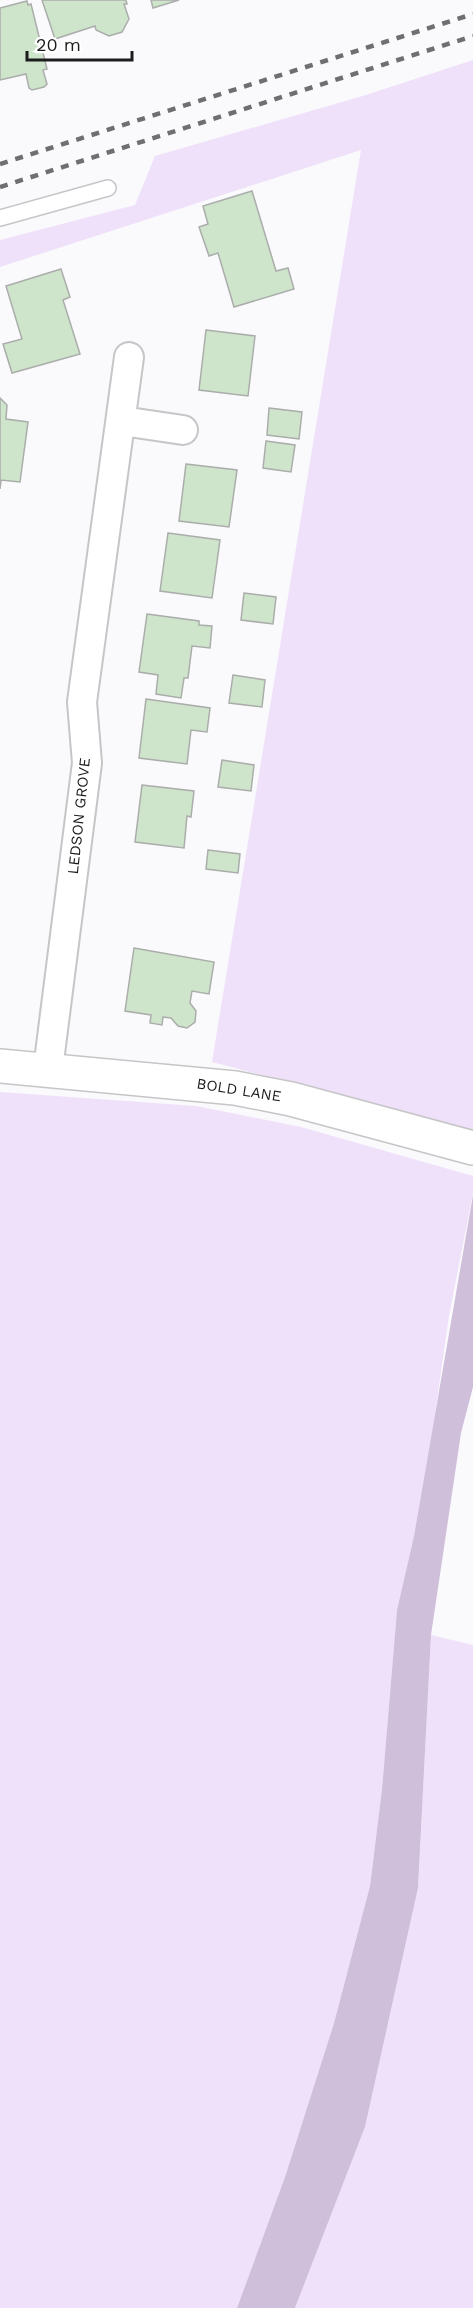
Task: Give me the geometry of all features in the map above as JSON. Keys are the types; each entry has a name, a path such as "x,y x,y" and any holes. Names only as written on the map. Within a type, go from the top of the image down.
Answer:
{"street":[{"name":"LEDSON GROVE","path":"48,1069 87,763 82,702 129,357"},
{"path":"122,421 183,430"},
{"name":"BOLD LANE","path":"0,1066 236,1088 291,1099 473,1148"}],"lane":[{"path":"0,218 108,188"}],"shaded area":[{"path":"473,60 473,1130 212,1062 361,150 0,267 0,240 135,205 155,156 366,95"},
{"path":"0,1092 196,1106 301,1127 473,1176 473,1193 449,1316 414,1536 397,1610 382,1789 370,1886 334,2023 285,2177 237,2308 0,2308"},
{"path":"473,1195 473,1387 461,1433 431,1635 418,1888 365,2127 295,2308 237,2308 285,2177 334,2023 370,1886 382,1789 397,1610 414,1536"},
{"path":"431,1635 473,1645 473,2308 295,2308 365,2127 418,1888"}],"building":[{"path":"42,0 126,0 127,4 124,4 129,19 122,32 109,36 96,30 95,26 55,39"},
{"path":"151,0 179,0 153,8"},
{"path":"27,1 28,5 31,4 47,69 43,70 47,84 32,90 29,88 26,74 0,80 0,8"},
{"path":"252,191 276,271 288,268 294,289 234,307 218,253 209,256 199,227 208,224 203,206"},
{"path":"61,269 70,297 63,300 80,354 12,373 3,344 22,339 6,286"},
{"path":"206,330 255,336 248,396 199,390"},
{"path":"0,398 7,405 6,419 28,422 20,482 1,480 0,489"},
{"path":"269,408 302,412 299,439 267,435"},
{"path":"266,441 295,445 291,472 263,468"},
{"path":"186,464 237,470 229,527 179,521"},
{"path":"168,533 220,540 212,598 160,591"},
{"path":"244,593 276,597 273,624 241,620"},
{"path":"147,614 199,621 199,625 212,626 210,648 192,646 188,678 184,678 181,698 156,694 158,675 139,672"},
{"path":"233,675 265,680 262,707 229,703"},
{"path":"146,699 210,708 207,732 191,730 187,764 139,758"},
{"path":"222,760 254,765 251,791 218,787"},
{"path":"142,785 194,791 191,817 187,816 184,848 135,842"},
{"path":"208,850 240,854 238,873 206,869"},
{"path":"134,948 214,962 209,994 192,991 190,1003 196,1011 195,1022 187,1028 178,1026 171,1018 163,1017 162,1025 150,1023 151,1015 125,1011"}],"railway":[{"path":"0,164 473,14"},
{"path":"0,187 473,36"}]}
